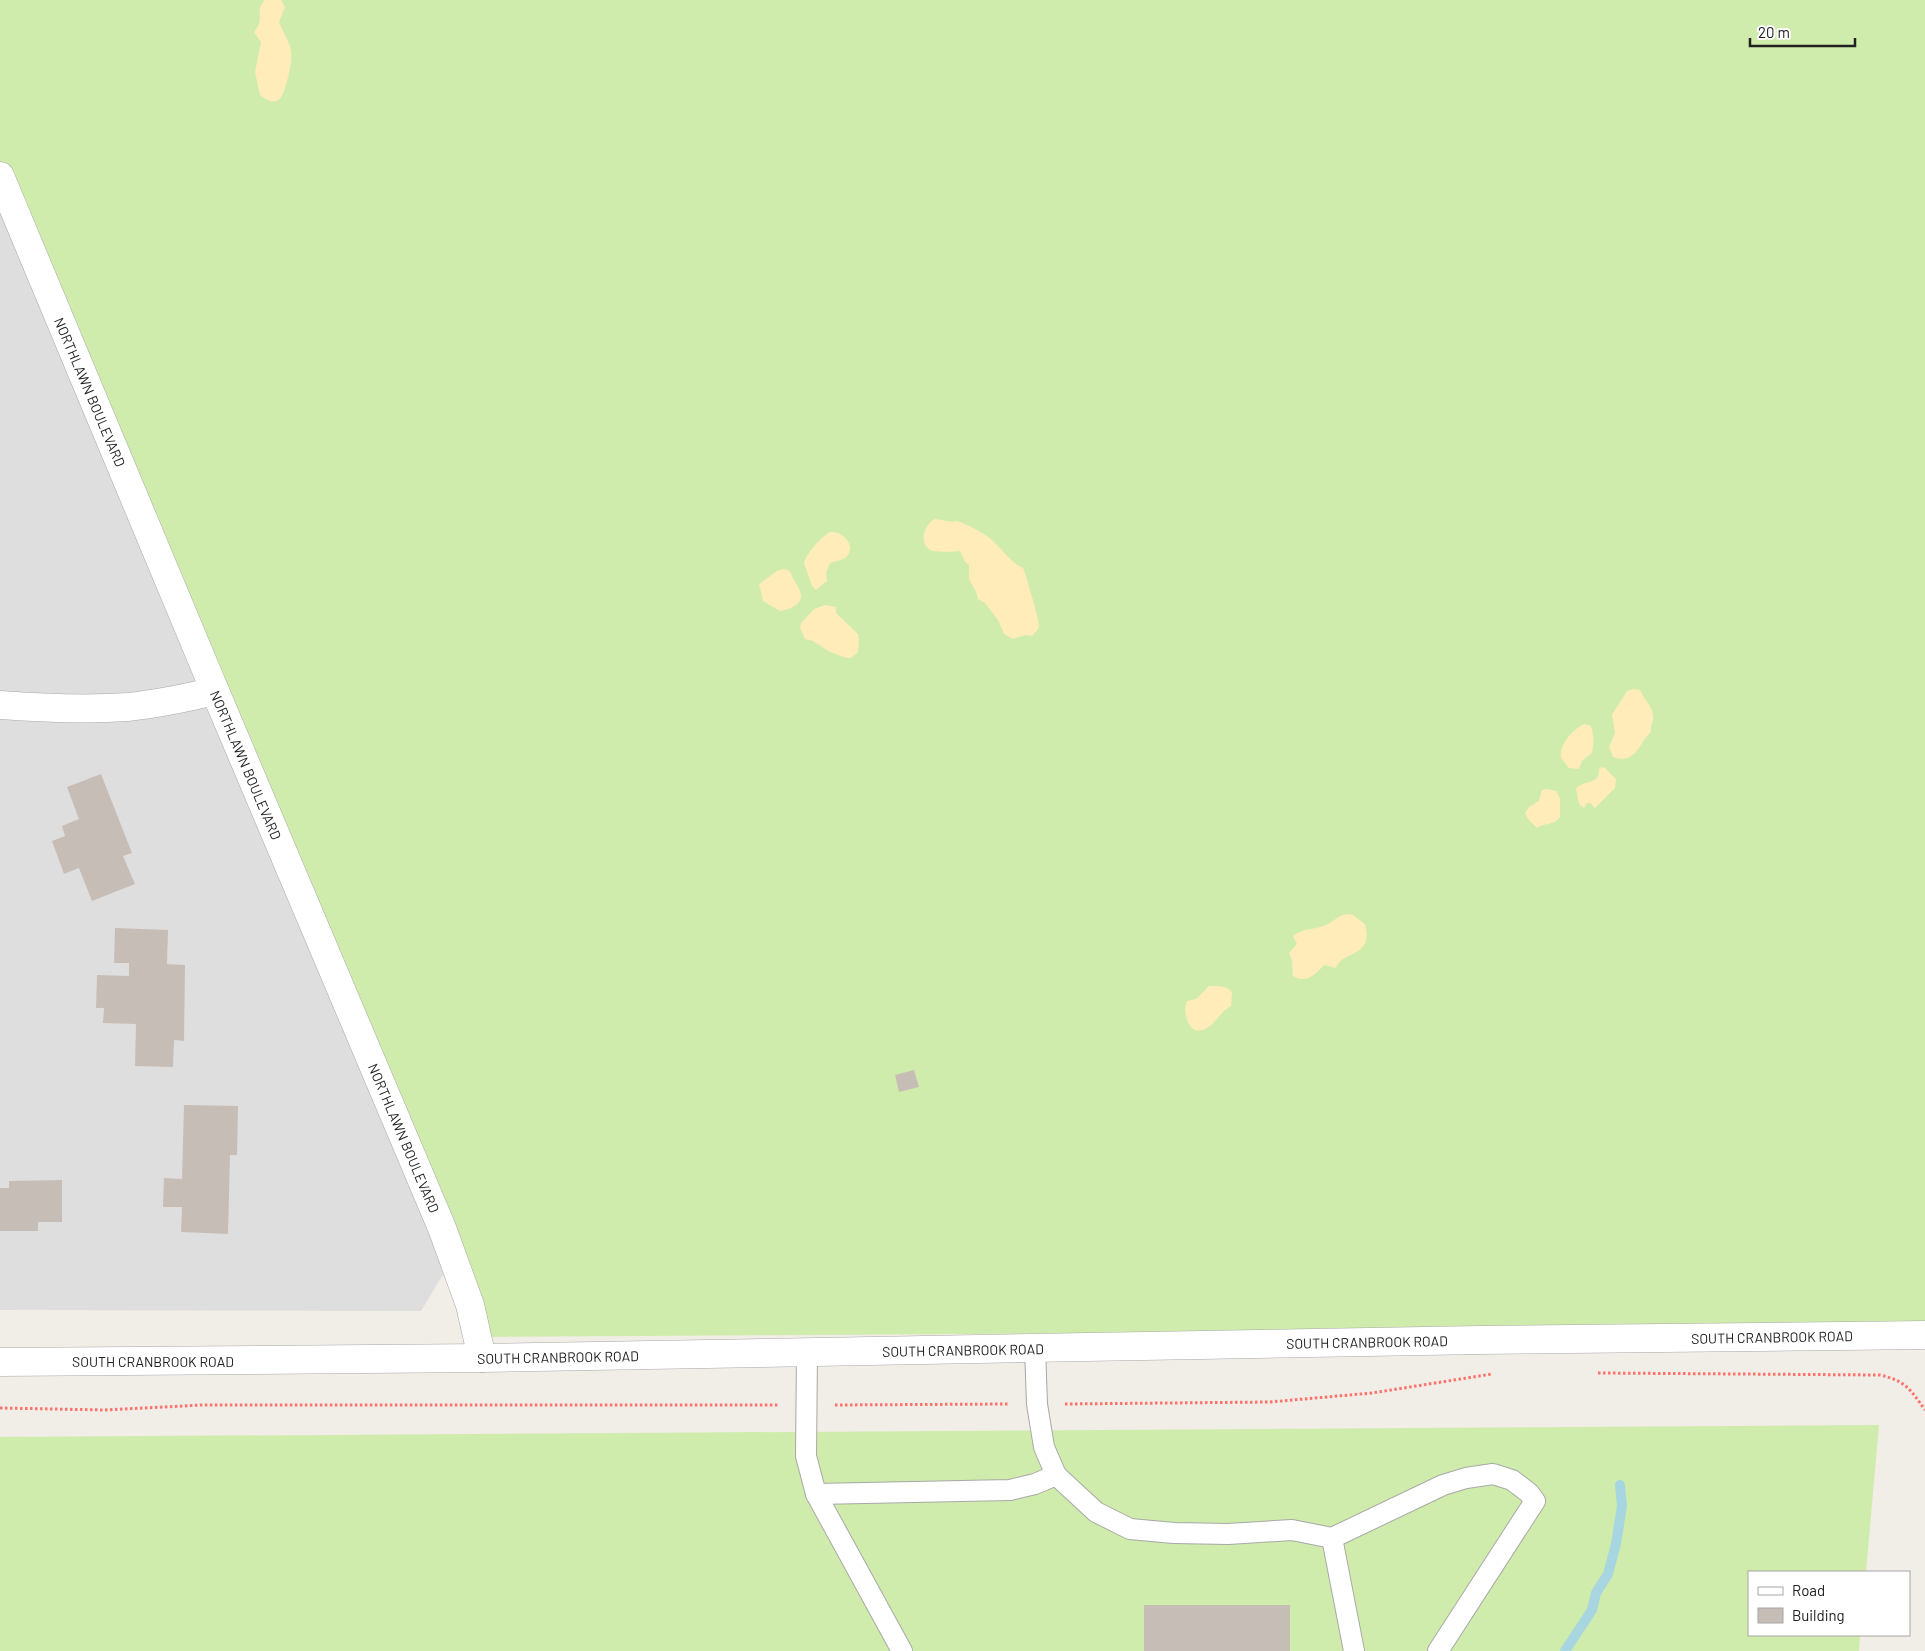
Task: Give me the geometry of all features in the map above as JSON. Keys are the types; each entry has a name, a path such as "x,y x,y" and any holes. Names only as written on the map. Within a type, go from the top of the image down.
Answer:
{"street":[{"name":"NORTHLAWN BOULEVARD","path":"0,176 215,692 442,1228 470,1305 482,1358"},
{"path":"0,705 71,709 127,707 166,702 215,692"},
{"name":"SOUTH CRANBROOK ROAD","path":"0,1362 482,1358 1470,1340 1925,1335"}],"lane":[{"path":"1036,1348 1038,1404 1044,1447 1056,1475 1096,1512 1130,1529 1174,1533 1228,1534 1292,1530 1332,1538 1443,1485 1466,1478 1493,1474 1512,1480 1529,1493 1535,1501 1438,1651"},
{"path":"807,1353 806,1456 816,1494 902,1651"},
{"path":"816,1494 1010,1490 1035,1484 1056,1475"},
{"path":"1332,1538 1354,1651"}],"path":[{"path":"1590,1373 1638,1375 1880,1375 1896,1379 1911,1390 1925,1410"},
{"path":"0,1408 106,1410 202,1405 806,1406 1270,1402 1372,1393 1499,1374"}],"shaded area":[{"path":"0,191 450,1263 421,1311 0,1310"}],"green space":[{"path":"0,0 1925,0 1925,1328 481,1337 0,191"},
{"path":"1879,1425 1866,1571 1748,1571 1748,1636 1860,1636 1859,1651 0,1651 0,1437"}],"sand":[{"path":"265,0 281,0 285,7 279,22 291,50 291,64 285,87 279,100 275,101 260,95 255,72 261,42 254,32 259,23 260,8"},
{"path":"935,519 957,521 979,531 1023,568 1039,624 1039,627 1032,636 1025,635 1013,639 1004,634 998,620 985,603 978,599 969,579 969,565 965,562 960,551 933,551 925,545 925,530"},
{"path":"830,532 835,532 847,540 850,545 849,554 845,558 830,563 826,573 827,581 816,590 812,586 804,563 814,546"},
{"path":"783,569 791,573 801,596 798,603 794,606 780,611 763,601 759,584"},
{"path":"825,605 836,607 836,613 858,634 858,652 851,658 830,652 813,641 805,639 800,628 801,623 814,609"},
{"path":"1633,689 1640,690 1651,708 1653,720 1651,732 1632,756 1621,759 1613,757 1609,747 1615,733 1612,715 1627,691"},
{"path":"1584,724 1591,726 1592,729 1592,753 1582,761 1579,769 1569,768 1561,758 1562,748 1571,734"},
{"path":"1602,767 1616,779 1615,788 1595,808 1590,803 1587,803 1584,808 1579,804 1576,789 1597,778 1599,769"},
{"path":"1542,790 1556,791 1560,798 1560,817 1555,822 1537,828 1525,813 1529,807 1539,801"},
{"path":"1348,914 1353,915 1365,924 1367,935 1362,948 1345,958 1336,968 1324,965 1314,975 1306,979 1293,976 1292,960 1289,953 1297,944 1293,936 1300,932 1326,925"},
{"path":"1209,986 1224,987 1232,992 1231,1006 1206,1029 1194,1030 1186,1016 1185,1008 1187,1001 1196,999"}],"building":[{"path":"101,774 132,853 123,856 135,884 92,901 79,868 64,874 52,841 65,836 62,826 79,819 67,787"},
{"path":"115,928 168,930 167,964 185,965 184,1041 174,1040 173,1067 135,1066 136,1024 103,1023 104,1008 96,1008 97,975 129,976 129,963 114,963"},
{"path":"914,1070 919,1087 899,1092 895,1075"},
{"path":"184,1105 238,1106 237,1155 230,1155 228,1234 181,1232 182,1207 163,1207 164,1178 182,1179"},
{"path":"62,1180 62,1222 38,1222 38,1231 0,1231 0,1188 9,1188 9,1181"},
{"path":"1144,1605 1290,1605 1290,1651 1144,1651"}],"waterway":[{"path":"1565,1651 1592,1610 1596,1593 1608,1574 1616,1544 1622,1506 1620,1485"}]}
